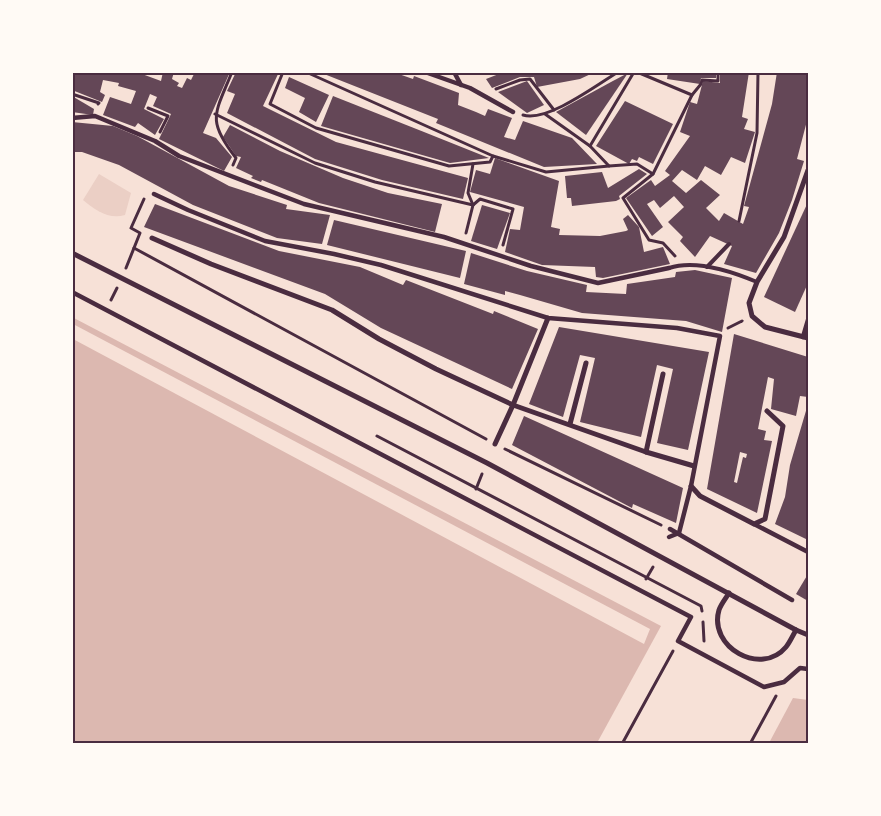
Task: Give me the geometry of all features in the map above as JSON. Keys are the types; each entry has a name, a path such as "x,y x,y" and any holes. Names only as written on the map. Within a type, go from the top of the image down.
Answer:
{"street":[{"path":"425,72 461,85 512,112"},
{"path":"454,72 461,85"},
{"path":"72,118 95,116 155,141 179,156 304,204 464,243 530,266 598,283 669,268"},
{"path":"808,170 784,237 757,282 749,303 752,316 765,327 806,338 808,320"},
{"path":"154,194 265,241 381,265 548,318 677,328 720,336 691,486 679,533"},
{"path":"152,238 211,264 332,310 428,364 513,405 646,452 694,466"},
{"path":"73,254 487,463 808,635"},
{"path":"72,292 691,617 678,641 764,687 784,682 800,668 808,669"},
{"path":"495,444 548,318"},
{"path":"570,424 586,363"},
{"path":"646,452 663,374"},
{"path":"754,524 765,518 783,426 767,411"},
{"path":"691,486 700,496 808,552"},
{"path":"670,529 792,600"},
{"path":"669,537 679,533"},
{"path":"729,593 719,611 719,631 730,649 748,659 768,658 786,648 796,630"}],"lane":[{"path":"707,267 729,244"},
{"path":"669,268 682,264 707,267 740,275 757,282"}],"path":[{"path":"228,174 236,158 219,137 215,114 232,72"},
{"path":"283,72 270,104 316,128 449,166 490,162 494,156"},
{"path":"306,72 494,156 546,172 637,164 653,174"},
{"path":"512,112 529,117 545,114 618,72"},
{"path":"590,146 635,72 692,94"},
{"path":"682,264 663,243 649,240 622,198 653,174 692,94 701,84 702,80 718,81 718,72"},
{"path":"739,221 758,133 758,72"},
{"path":"488,98 494,90 520,80 530,79 554,110"},
{"path":"72,94 99,103 95,116"},
{"path":"148,108 168,116 155,141"},
{"path":"215,114 315,163 375,182 473,205"},
{"path":"545,114 590,146 610,166"},
{"path":"473,164 468,193 473,205"},
{"path":"106,310 140,233 131,228 148,190 154,194"},
{"path":"464,243 473,205 480,198 513,209 500,255"},
{"path":"134,248 495,444 670,529"},
{"path":"720,336 730,325 752,316"},
{"path":"640,590 659,555"},
{"path":"622,744 678,641"},
{"path":"750,744 784,682"}],"shaded area":[{"path":"99,174 131,193 125,215 108,215 83,200"},
{"path":"72,317 661,626 597,743 73,743"},
{"path":"793,698 808,700 808,743 769,743"}],"pier":[{"path":"73,324 650,629 644,644 73,339"}],"building":[{"path":"72,72 142,74 161,81 163,72 174,72 172,79 179,83 177,86 182,88 187,78 191,80 195,72 230,72 203,133 216,138 232,157 224,171 159,139 171,114 153,106 157,97 150,94 144,109 164,119 155,135 138,123 135,127 103,115 110,97 131,104 136,91 118,86 119,83 103,80 100,92 105,95 102,102 72,90"},
{"path":"236,72 279,72 263,106 336,142 468,178 463,199 382,180 315,159 227,113 235,94 227,91"},
{"path":"319,72 372,72 379,75 380,72 393,72 413,79 414,76 459,93 458,105 485,116 488,109 512,118 504,137 515,140 523,121 572,138 597,164 544,167 436,123 438,119"},
{"path":"504,72 595,72 580,79 537,87 534,77 520,77 492,88 486,79"},
{"path":"668,72 716,72 716,78 701,78 700,84 667,79"},
{"path":"720,72 749,72 742,117 748,119 744,129 755,132 745,163 731,157 721,175 705,166 697,180 682,170 672,181 686,193 701,180 720,195 706,208 719,221 724,213 743,224 749,207 744,206 772,104 777,72 808,72 808,117 797,159 804,161 779,233 756,273 724,264 732,246 710,236 695,257 680,241 683,237 668,222 684,207 674,196 660,208 654,200 647,204 663,227 652,236 626,198 651,180 655,186 670,175 665,171 690,136 680,132 690,102 697,104 703,81 720,83"},
{"path":"628,73 586,135 556,112 611,82"},
{"path":"289,77 329,95 316,122 299,112 305,98 285,88"},
{"path":"527,81 544,105 527,113 498,92"},
{"path":"72,96 94,109 93,115 72,112"},
{"path":"333,96 489,158 450,163 321,126"},
{"path":"625,101 673,124 653,164 639,157 637,161 632,159 629,164 596,146"},
{"path":"72,122 113,126 137,136 229,186 287,205 286,209 330,215 322,244 277,238 193,205 119,165 82,152 72,152"},
{"path":"230,125 280,151 343,178 388,193 442,204 435,232 319,203 262,180 261,182 251,178 253,176 236,168 241,157 236,156 223,137"},
{"path":"495,158 559,181 551,227 560,229 559,235 600,236 626,231 628,230 623,219 628,215 639,227 644,252 663,247 670,264 603,278 596,277 595,267 542,265 505,252 510,229 520,230 524,207 470,192 476,170 490,174"},
{"path":"639,169 647,174 619,196 620,199 616,201 572,206 571,198 567,198 565,176 602,172 608,188"},
{"path":"808,202 808,283 795,312 764,297"},
{"path":"155,204 279,251 360,267 403,285 406,280 493,314 494,311 538,329 512,389 381,328 325,294 144,227"},
{"path":"482,205 510,213 497,249 471,241"},
{"path":"334,220 466,251 460,278 327,245"},
{"path":"471,253 527,271 587,285 586,292 626,294 627,284 675,277 676,272 695,270 732,278 722,332 686,321 582,313 505,291 505,295 464,284"},
{"path":"559,327 709,352 688,450 657,443 673,369 657,365 641,437 580,422 595,358 580,355 563,417 529,404"},
{"path":"734,334 808,357 808,397 800,396 796,416 771,409 774,379 768,377 758,429 766,431 764,440 772,441 757,513 707,489","holes":["740,452 747,454 746,458 743,457 737,483 734,482"]},
{"path":"808,404 808,540 775,524 785,497 790,465"},
{"path":"524,416 683,488 676,523 633,504 632,508 512,445"},
{"path":"808,574 808,601 796,594"}]}
